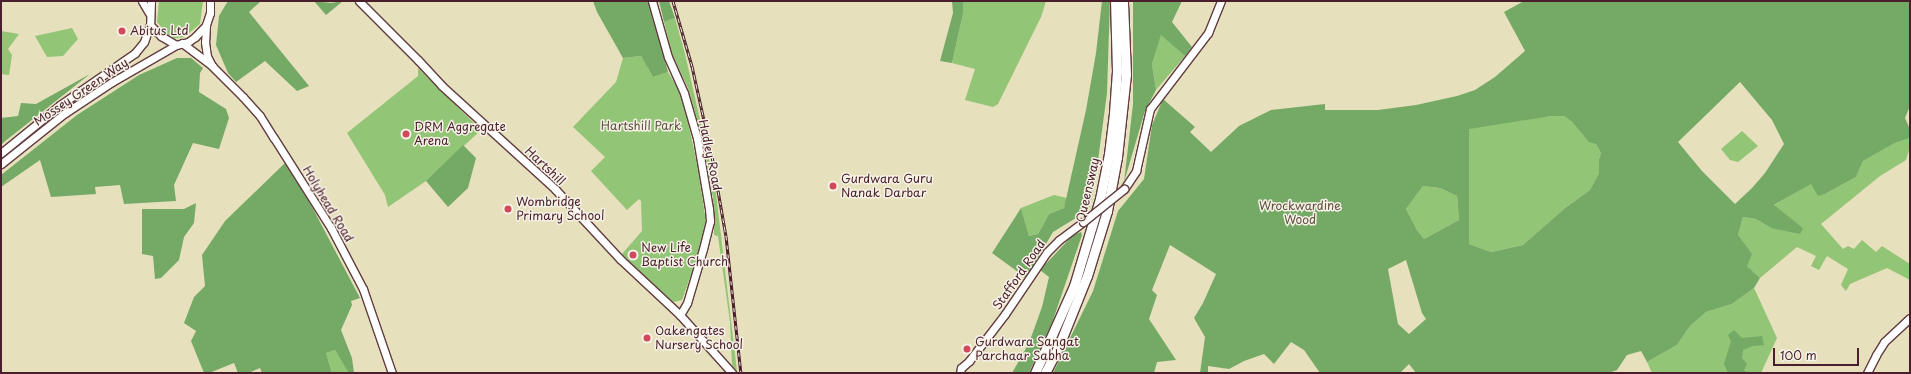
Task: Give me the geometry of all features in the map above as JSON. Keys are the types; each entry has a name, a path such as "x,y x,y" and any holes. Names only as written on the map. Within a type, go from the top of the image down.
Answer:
{"highway":[{"name":"Queensway","path":"1035,373 1074,286 1100,199 1109,154 1114,113 1117,71 1115,1"},
{"name":"Queensway","path":"1045,373 1060,343 1087,276 1107,211 1117,158 1125,80 1126,34 1123,1"}],"street":[{"path":"142,1 150,13"},
{"name":"Mossey Green Way","path":"1,152 60,105 131,57 143,45 150,25 151,1"},
{"name":"Hartshill","path":"359,1 442,86 545,179 620,259 680,315 732,373"},
{"name":"Hadley Road","path":"652,1 668,57 684,93 697,138 710,221 687,303 680,315"},
{"name":"Stafford Road","path":"961,370 1005,314 1047,252 1059,240 1124,189 1136,171 1150,109 1159,94 1208,33 1222,1"},
{"path":"206,25 212,2"},
{"name":"Holyhead Road","path":"150,25 160,36 179,44 212,66 260,116 331,228 363,290 392,373"},
{"name":"Mossey Green Way","path":"1,164 66,113 112,82 179,44 195,37 206,25"},
{"name":"Holyhead Road","path":"206,25 206,49 212,66"},
{"path":"1867,373 1884,342 1910,318"}],"green space":[{"path":"159,1 203,1 200,24 184,37 171,39 157,22"},
{"path":"228,1 261,1 249,12 309,86 297,91 265,61 236,82 228,73 216,45 219,16"},
{"path":"314,1 331,3 343,1 326,15"},
{"path":"593,1 649,1 668,72 653,77 641,56 623,58 597,12"},
{"path":"659,1 669,1 675,18 664,22"},
{"path":"952,1 963,1 963,14 952,63 940,61 953,13"},
{"path":"963,1 1046,1 1041,17 998,104 993,107 965,100 975,69 952,63 963,14"},
{"path":"1102,1 1110,1 1107,93 1095,183 1089,210 1053,232 1026,278 992,253 1021,208 1029,236 1038,234 1049,214 1064,208 1086,110 1096,53"},
{"path":"1133,1 1182,1 1172,22 1192,47 1185,56 1161,35 1152,64 1156,90 1145,111 1124,182 1133,104"},
{"name":"Wrockwardine Wood","path":"1524,1 1910,1 1910,106 1905,118 1910,129 1910,138 1895,143 1863,161 1856,177 1825,194 1818,196 1811,184 1774,205 1803,228 1800,234 1771,228 1756,219 1743,217 1738,235 1752,254 1747,266 1760,278 1754,288 1732,304 1706,312 1690,326 1677,345 1647,362 1641,351 1627,355 1617,370 1609,373 1416,373 1409,364 1400,373 1320,373 1304,350 1291,342 1274,364 1264,354 1244,361 1229,369 1208,366 1208,373 1200,373 1205,337 1194,318 1203,303 1216,274 1170,245 1152,290 1157,295 1149,319 1176,360 1157,362 1154,373 1053,373 1093,291 1118,211 1144,179 1152,125 1163,99 1195,127 1190,132 1211,152 1239,126 1271,110 1325,104 1325,110 1378,110 1416,105 1457,96 1475,90 1495,77 1525,51 1504,12","holes":["1740,82 1772,120 1784,144 1765,173 1735,204 1702,171 1678,142","1552,116 1564,116 1572,122 1589,142 1596,144 1601,153 1599,159 1599,173 1590,190 1565,208 1523,245 1491,252 1469,244 1469,129","1423,186 1440,188 1457,196 1459,220 1424,239 1417,230 1406,209","1406,260 1422,313 1426,319 1409,334 1398,324 1388,269"]},
{"path":"675,18 685,54 715,185 737,371 732,365 730,322 718,236 714,235 713,198 702,137 688,88 671,52 664,22"},
{"path":"72,28 78,39 63,56 47,57 35,36"},
{"path":"1,31 19,34 8,49 12,55 9,75 1,74"},
{"path":"1161,34 1185,56 1156,90 1152,64"},
{"name":"Hartshill Park","path":"641,56 653,77 668,72 677,87 685,108 698,168 706,222 702,244 682,300 674,302 662,294 622,254 642,231 641,201 639,199 627,210 591,171 605,157 573,127 616,82 623,58"},
{"path":"177,58 191,58 203,68 200,73 199,92 226,109 229,118 219,149 193,143 174,185 176,201 124,204 120,185 95,187 96,194 51,197 40,160 1,187 1,175 77,115 139,75"},
{"path":"418,68 481,130 426,181 388,207 385,195 347,133 418,76"},
{"path":"90,74 1,145 1,118 18,116 21,103 36,104"},
{"path":"1552,116 1564,116 1572,122 1584,136 1596,144 1601,153 1599,159 1599,173 1590,190 1565,208 1523,245 1491,252 1469,244 1469,128"},
{"path":"1742,131 1758,146 1738,162 1730,160 1721,149"},
{"path":"1910,138 1910,147 1906,160 1880,176 1821,224 1843,249 1848,246 1854,249 1862,240 1876,252 1882,246 1910,264 1910,280 1887,268 1850,284 1846,291 1841,285 1848,269 1827,256 1819,270 1811,266 1816,256 1797,247 1760,278 1747,266 1738,235 1743,217 1756,219 1771,228 1803,228 1773,206 1812,183 1818,195 1825,194 1856,177 1863,161 1895,143"},
{"path":"463,145 476,158 468,188 448,207 426,181"},
{"path":"285,163 311,205 360,298 351,301 352,305 341,330 352,358 354,373 349,373 335,350 326,353 332,373 262,373 260,368 248,373 238,373 234,363 209,373 204,373 191,341 196,331 184,323 194,297 205,286 202,255 225,221"},
{"path":"1423,186 1440,188 1457,196 1459,220 1424,239 1417,230 1406,209"},
{"path":"1054,195 1067,198 1064,208 1049,214 1038,234 1029,236 1021,208"},
{"path":"196,203 194,223 184,237 179,260 161,278 155,279 153,256 142,254 142,209 184,209"},
{"path":"1081,232 1082,235 1052,323 1029,373 1012,373 1029,343 1042,307 1049,277 1040,270 1073,235"},
{"path":"1754,288 1777,338 1761,373 1652,373 1647,362 1677,345 1690,326 1706,312 1732,304"},
{"path":"1734,330 1742,338 1762,336 1764,345 1753,346 1743,350 1742,358 1747,364 1744,370 1747,373 1728,373 1724,364 1731,341 1728,335"},
{"path":"335,350 350,373 332,373 326,353"}],"railway":[{"path":"673,1 692,66 712,156 726,236 741,373"}],"place":[{"name":"Abitus Ltd","path":"122,31"},
{"name":"DRM Aggregate Arena","path":"406,134"},
{"name":"Gurdwara Guru Nanak Darbar","path":"833,186"},
{"name":"Wombridge Primary School","path":"508,209"},
{"name":"New Life Baptist Church","path":"633,255"},
{"name":"Oakengates Nursery School","path":"647,338"},
{"name":"Gurdwara Sangat Parchaar Sabha","path":"967,349"}]}
